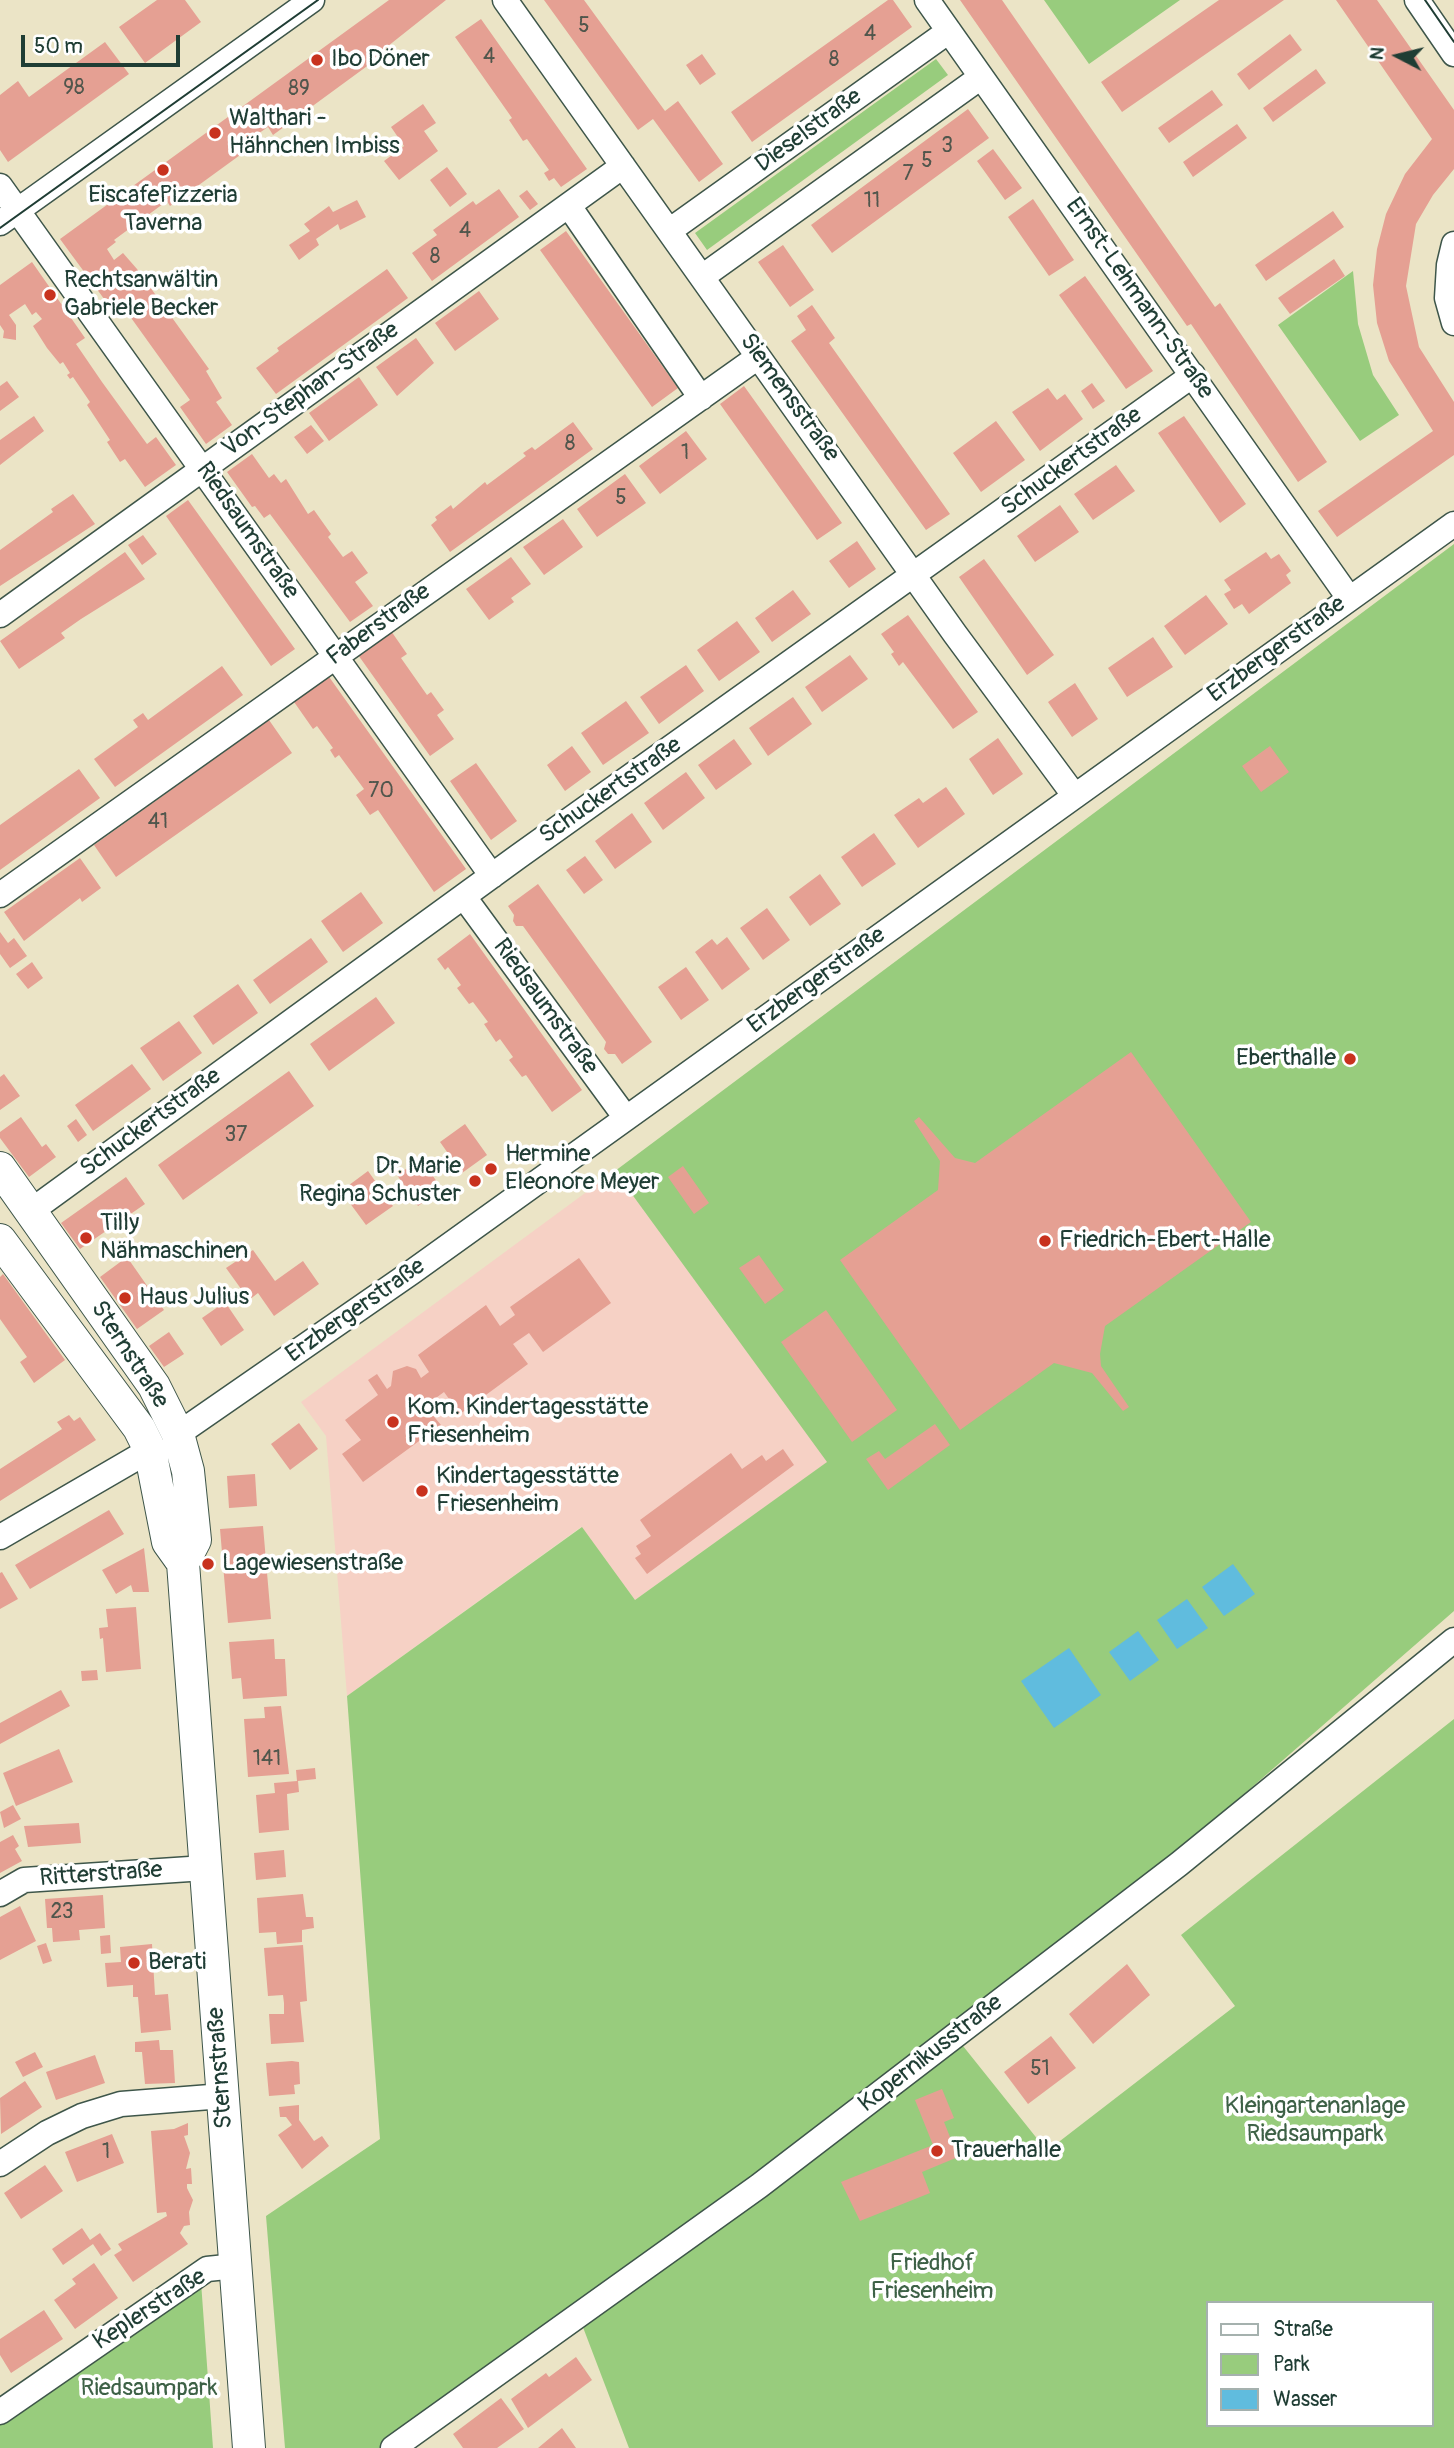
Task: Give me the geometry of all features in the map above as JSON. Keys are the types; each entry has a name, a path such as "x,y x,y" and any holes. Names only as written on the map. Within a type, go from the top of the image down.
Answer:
{"main road":[{"name":"Sternstraße","path":"0,1168 155,1386 178,1434 188,1471 195,1540 183,1563"},
{"path":"1,1244 31,1211"},
{"name":"Sternstraße","path":"1,1244 139,1428 150,1450 168,1542 183,1563 249,2448"},
{"path":"150,1450 178,1434"}],"street":[{"path":"8,216 312,0"},
{"name":"Siemensstraße","path":"505,0 1074,795"},
{"name":"Ernst-Lehmann-Straße","path":"927,0 1349,598"},
{"path":"1417,0 1454,54"},
{"name":"Dieselstraße","path":"669,231 948,31"},
{"path":"702,277 981,78"},
{"name":"Von-Stephan-Straße","path":"0,614 623,166"},
{"name":"Riedsaumstraße","path":"0,187 8,216 202,468 492,876"},
{"path":"569,206 701,398"},
{"path":"1454,244 1449,265 1447,298 1454,323"},
{"name":"Faberstraße","path":"0,895 758,356"},
{"name":"Schuckertstraße","path":"31,1211 492,876 1193,375"},
{"name":"Erzbergerstraße","path":"178,1434 626,1118 1454,524"},
{"name":"Riedsaumstraße","path":"464,897 626,1118"},
{"path":"0,1537 150,1450"},
{"name":"Kopernikusstraße","path":"393,2448 759,2186 1189,1856 1454,1640"},
{"name":"Ritterstraße","path":"0,1894 24,1880 205,1868"},
{"path":"0,2164 47,2133 82,2116 121,2104 223,2096"},
{"name":"Keplerstraße","path":"0,2412 207,2269 236,2266"}],"shaded area":[{"path":"615,1171 828,1462 635,1600 581,1527 347,1696 326,1436 301,1402"}],"green space":[{"path":"1044,0 1180,0 1089,64"},
{"path":"936,59 948,75 707,250 695,233"},
{"path":"1353,271 1358,324 1373,375 1399,415 1360,441 1278,325"},
{"path":"1454,544 1454,1611 1142,1883 756,2180 382,2448 285,2448 266,2216 380,2139 347,1696 582,1527 635,1600 827,1462 615,1171"},
{"path":"1454,1719 1454,2448 629,2448 581,2322 959,2041 1047,2151 1235,2006 1181,1935"},
{"name":"Riedsaumpark","path":"201,2282 213,2448 0,2448 0,2421"}],"water":[{"path":"1233,1564 1255,1594 1224,1616 1202,1587"},
{"path":"1187,1599 1208,1628 1177,1649 1157,1620"},
{"path":"1138,1631 1159,1660 1130,1681 1109,1652"},
{"path":"1069,1648 1101,1695 1054,1728 1021,1681"}],"building":[{"path":"157,0 185,0 201,22 145,63 119,27"},
{"path":"389,0 446,0 383,50 385,53 273,135 268,127 243,144 247,150 170,206 167,201 114,240 116,242 107,249 114,260 123,253 137,269 209,369 206,371 222,398 216,402 232,425 206,444 180,407 190,400 119,301 110,307 60,239"},
{"path":"544,0 584,0 665,111 678,101 723,164 699,182 653,119 638,130"},
{"path":"888,0 893,0 912,27 752,142 731,112"},
{"path":"960,0 1002,0 1215,307 1220,303 1327,462 1298,482 1191,324 1187,326"},
{"path":"1219,0 1284,0 1122,112 1101,82"},
{"path":"1336,0 1377,0 1454,110 1454,169 1433,195 1416,224 1406,286 1419,347 1454,402 1454,455 1337,537 1318,511 1433,431 1389,361 1377,323 1373,285 1377,249 1386,214 1405,174 1432,139"},
{"path":"481,19 587,169 561,187 554,178 549,181 544,173 549,170 527,139 523,141 509,120 512,118 455,37"},
{"path":"1290,34 1302,50 1249,90 1237,74"},
{"path":"105,42 129,74 8,162 0,150 0,95 18,81 29,97"},
{"path":"702,54 716,74 700,85 686,65"},
{"path":"1316,69 1326,83 1273,122 1263,108"},
{"path":"1212,90 1223,105 1169,143 1158,128"},
{"path":"423,104 436,123 424,131 438,151 399,180 384,161 404,146 391,127"},
{"path":"968,109 989,138 832,253 811,225"},
{"path":"1237,124 1247,138 1193,177 1183,162"},
{"path":"993,149 1022,188 1005,200 977,161"},
{"path":"447,167 467,194 450,207 430,180"},
{"path":"499,189 519,217 432,281 412,253 437,235 433,230 473,201 476,205"},
{"path":"527,190 538,204 530,210 519,196"},
{"path":"1033,199 1074,260 1049,276 1008,217"},
{"path":"357,200 366,217 340,230 338,224 316,239 319,245 299,260 289,245 310,231 304,224 329,206 333,212"},
{"path":"1333,211 1344,227 1266,281 1255,265"},
{"path":"566,231 678,388 652,407 540,250"},
{"path":"783,245 814,290 790,307 758,262"},
{"path":"1334,259 1345,276 1290,314 1278,298"},
{"path":"32,262 85,338 76,344 102,382 147,444 156,437 176,465 145,487 125,459 120,462 107,442 110,440 87,405 90,402 73,377 70,379 67,375 70,373 63,362 60,364 33,326 42,319 36,312 32,315 25,304 9,315 16,325 16,340 3,338 4,331 0,325 0,285"},
{"path":"387,269 408,298 276,394 256,368 279,351 277,348"},
{"path":"1085,276 1153,371 1126,389 1059,295"},
{"path":"479,291 499,319 455,351 435,323"},
{"path":"812,305 835,338 829,343 950,514 926,530 791,341 806,330 797,316"},
{"path":"416,338 434,363 397,396 376,367"},
{"path":"359,377 378,405 329,441 309,413"},
{"path":"7,381 19,397 0,411 0,386"},
{"path":"1092,383 1105,401 1093,409 1081,391"},
{"path":"744,386 842,523 817,540 720,404"},
{"path":"1048,388 1057,400 1065,394 1083,419 1040,451 1012,412"},
{"path":"34,416 44,431 0,465 0,440"},
{"path":"1184,416 1246,504 1220,523 1158,433"},
{"path":"996,421 1025,460 981,492 953,453"},
{"path":"573,422 593,449 450,552 431,525 437,520 435,517 451,505 453,509 485,482 487,485 526,456 523,453 532,447 535,450"},
{"path":"311,425 324,441 307,454 294,437"},
{"path":"686,431 707,459 660,494 639,466"},
{"path":"252,454 269,478 274,474 281,483 286,479 308,514 314,510 331,534 328,537 343,557 352,551 368,573 355,582 373,606 350,622 270,514 264,518 255,506 252,507 227,472"},
{"path":"1116,465 1135,491 1093,520 1074,494"},
{"path":"625,474 646,503 597,537 577,509"},
{"path":"73,494 95,524 0,586 0,550 53,512 51,509"},
{"path":"188,500 295,649 271,666 166,516"},
{"path":"1060,505 1079,532 1035,562 1017,536"},
{"path":"563,519 583,547 544,575 523,547"},
{"path":"143,535 157,554 142,565 128,545"},
{"path":"857,541 876,569 849,588 829,561"},
{"path":"125,552 145,579 61,633 65,638 19,669 0,641"},
{"path":"1266,552 1271,559 1279,554 1291,571 1286,575 1291,583 1249,614 1242,604 1234,609 1224,594 1231,590 1224,580"},
{"path":"511,557 531,584 511,598 514,602 489,620 466,589"},
{"path":"984,559 1054,655 1027,675 959,577"},
{"path":"793,590 811,614 772,642 755,618"},
{"path":"1206,595 1228,624 1185,655 1164,626"},
{"path":"908,615 978,712 953,729 903,662 899,666 891,654 894,652 881,634"},
{"path":"737,621 760,652 719,681 697,650"},
{"path":"389,628 407,654 401,658 427,695 431,692 444,710 437,715 454,739 430,756 356,652"},
{"path":"1153,637 1173,667 1127,697 1108,668"},
{"path":"850,655 868,679 822,712 805,687"},
{"path":"686,665 704,691 659,724 640,697"},
{"path":"222,666 243,695 115,787 94,759 138,727 133,720 143,713 148,720"},
{"path":"327,674 466,869 434,892 378,810 370,815 356,795 364,789 339,755 335,758 330,750 333,748 317,726 313,729 292,699"},
{"path":"1075,683 1098,719 1072,737 1048,702"},
{"path":"793,697 812,724 768,756 749,728"},
{"path":"626,701 649,733 603,765 581,733"},
{"path":"269,720 292,753 116,877 94,845"},
{"path":"998,738 1023,774 993,795 969,759"},
{"path":"734,739 752,764 716,790 698,765"},
{"path":"572,746 591,772 565,791 547,765"},
{"path":"1270,746 1289,772 1261,792 1242,766"},
{"path":"476,763 517,821 491,840 450,781"},
{"path":"79,769 100,798 0,870 0,825"},
{"path":"686,772 705,798 663,830 644,803"},
{"path":"946,787 965,814 918,848 894,815 919,798 923,803"},
{"path":"632,813 652,842 615,869 595,841"},
{"path":"874,833 896,864 862,887 841,857"},
{"path":"585,856 603,880 584,894 566,870"},
{"path":"80,858 101,888 82,902 80,898 24,941 4,912"},
{"path":"820,874 841,904 810,926 789,897"},
{"path":"538,884 652,1042 622,1064 615,1054 608,1054 604,1049 606,1042 572,994 523,926 516,926 513,921 514,915 508,906"},
{"path":"361,892 383,923 343,952 321,921"},
{"path":"767,908 790,940 763,960 740,928"},
{"path":"0,932 8,943 14,938 27,956 10,968 0,954"},
{"path":"470,934 582,1090 552,1112 526,1075 522,1077 509,1060 513,1057 500,1039 496,1042 484,1024 488,1022 473,1002 469,1004 457,988 461,985 448,967 445,970 437,959"},
{"path":"727,937 750,969 722,990 695,952 712,939 717,945"},
{"path":"311,938 328,962 270,1004 253,980"},
{"path":"32,962 43,978 28,989 16,974"},
{"path":"686,967 709,1000 681,1020 658,987"},
{"path":"238,984 258,1013 213,1045 193,1016"},
{"path":"376,997 395,1023 329,1071 310,1044"},
{"path":"179,1021 202,1053 163,1081 140,1048"},
{"name":"Friedrich-Ebert-Halle","path":"1131,1052 1251,1222 1105,1326 1100,1354 1101,1366 1129,1407 1123,1411 1092,1373 1054,1363 960,1430 840,1260 938,1190 940,1161 914,1121 919,1117 955,1158 975,1163"},
{"path":"132,1064 151,1089 93,1131 75,1105"},
{"path":"289,1071 314,1106 183,1200 158,1165"},
{"path":"4,1074 20,1096 0,1110 0,1077"},
{"path":"21,1117 42,1147 46,1144 56,1157 29,1177 0,1138 0,1132"},
{"path":"76,1119 87,1135 78,1142 67,1126"},
{"path":"465,1124 487,1155 462,1173 440,1142"},
{"path":"421,1159 442,1189 418,1206 397,1175"},
{"path":"683,1166 709,1203 694,1214 668,1177"},
{"path":"368,1171 393,1206 366,1225 341,1191"},
{"path":"126,1177 145,1204 80,1249 61,1223"},
{"path":"253,1250 275,1281 303,1261 319,1284 274,1316 258,1293 249,1300 226,1268"},
{"path":"759,1255 784,1290 765,1304 739,1268"},
{"path":"127,1257 164,1310 137,1329 100,1277"},
{"path":"579,1258 611,1303 543,1352 529,1333 513,1344 528,1364 460,1414 444,1392 425,1406 441,1425 363,1482 342,1454 361,1440 345,1420 378,1395 368,1380 377,1374 387,1389 391,1386 393,1371 407,1366 416,1369 421,1378 429,1372 418,1355 486,1305 500,1326 515,1315 510,1307"},
{"path":"3,1274 65,1360 34,1383 20,1362 27,1357 0,1319 0,1277"},
{"path":"225,1302 244,1330 221,1346 202,1318"},
{"path":"826,1310 897,1410 852,1442 781,1342"},
{"path":"169,1332 184,1354 164,1367 149,1346"},
{"path":"69,1415 74,1421 80,1417 96,1440 0,1501 0,1469 62,1429 57,1422"},
{"path":"299,1423 318,1449 290,1470 271,1444"},
{"path":"935,1424 950,1445 888,1490 866,1459 879,1451 885,1459"},
{"path":"783,1449 794,1465 647,1574 635,1558 641,1554 636,1546 651,1536 640,1520 731,1453 742,1469 762,1455 766,1461"},
{"path":"255,1474 257,1506 229,1508 227,1476"},
{"path":"109,1510 124,1534 30,1589 15,1565"},
{"path":"263,1526 271,1619 228,1623 220,1529"},
{"path":"144,1548 149,1592 133,1592 131,1585 116,1594 102,1570"},
{"path":"2,1572 18,1599 0,1609 0,1573"},
{"path":"136,1607 141,1669 106,1672 103,1638 100,1639 99,1628 108,1627 106,1609"},
{"path":"274,1639 275,1659 285,1659 287,1696 243,1699 241,1678 232,1679 229,1642"},
{"path":"97,1670 98,1680 82,1681 81,1671"},
{"path":"61,1690 70,1706 0,1744 0,1723"},
{"path":"281,1706 289,1774 248,1777 244,1719 265,1718 264,1707"},
{"path":"59,1749 73,1782 16,1806 3,1773"},
{"path":"315,1768 316,1779 298,1781 299,1792 287,1794 289,1830 259,1833 256,1795 275,1793 274,1783 297,1781 296,1770"},
{"path":"13,1805 21,1819 4,1828 0,1812"},
{"path":"79,1823 81,1843 28,1847 24,1826"},
{"path":"13,1835 19,1846 15,1849 22,1861 0,1873 0,1842"},
{"path":"284,1850 286,1877 256,1880 254,1853"},
{"path":"303,1894 306,1917 313,1917 314,1928 302,1930 302,1942 277,1944 276,1932 259,1933 257,1898"},
{"path":"103,1895 105,1928 79,1930 80,1940 53,1942 52,1928 47,1928 45,1899"},
{"path":"20,1906 36,1941 0,1960 0,1917"},
{"path":"110,1935 111,1953 101,1954 100,1936"},
{"path":"46,1943 52,1961 43,1964 37,1946"},
{"path":"152,1944 155,1995 168,1994 171,2030 141,2033 138,1997 133,1997 133,1985 107,1987 105,1963 121,1962 120,1947"},
{"path":"303,1945 307,2001 300,2002 304,2042 271,2044 269,2014 284,2014 284,2003 283,1995 268,1996 264,1948"},
{"path":"1127,1964 1150,1995 1093,2044 1069,2014"},
{"path":"1051,2036 1076,2068 1028,2104 1004,2072"},
{"path":"159,2040 160,2050 173,2050 175,2083 145,2084 142,2052 135,2052 135,2042"},
{"path":"35,2052 43,2067 23,2077 15,2062"},
{"path":"95,2055 105,2083 56,2100 46,2072"},
{"path":"299,2062 300,2084 294,2085 295,2094 269,2096 266,2063"},
{"path":"25,2081 42,2107 1,2134 0,2098"},
{"name":"Trauerhalle","path":"942,2089 954,2118 944,2122 958,2157 922,2172 930,2193 860,2221 841,2182 933,2145 915,2100"},
{"path":"299,2105 299,2120 314,2141 322,2136 329,2146 302,2169 278,2135 292,2125 286,2117 280,2117 279,2107"},
{"path":"188,2123 188,2135 184,2136 190,2153 186,2169 191,2168 192,2184 187,2184 187,2188 193,2200 189,2212 190,2225 184,2226 180,2233 188,2244 133,2282 114,2255 122,2250 118,2244 167,2216 166,2212 157,2213 151,2131 174,2129"},
{"path":"112,2134 124,2163 77,2182 65,2152"},
{"path":"45,2165 63,2191 21,2219 4,2193"},
{"path":"82,2228 90,2240 100,2233 111,2249 101,2256 93,2244 63,2265 52,2249"},
{"path":"94,2263 118,2298 75,2329 54,2300 76,2284 72,2279"},
{"path":"44,2310 63,2339 11,2373 0,2355 0,2339"},
{"path":"576,2357 592,2380 528,2428 511,2399 546,2373 549,2377"},
{"path":"501,2398 524,2429 497,2448 463,2448 453,2434"},
{"path":"562,2428 576,2448 538,2448"}],"tram line":[{"path":"0,228 318,0"},
{"path":"1425,0 1454,42"}],"place":[{"name":"Ibo Döner","path":"317,60"},
{"name":"Walthari - Hähnchen Imbiss","path":"215,133"},
{"name":"EiscafePizzeria Taverna","path":"163,170"},
{"name":"Rechtsanwältin Gabriele Becker","path":"50,295"},
{"name":"Eberthalle","path":"1350,1059"},
{"name":"Hermine Eleonore Meyer","path":"491,1169"},
{"name":"Dr. Marie Regina Schuster","path":"475,1181"},
{"name":"Tilly Nähmaschinen","path":"86,1238"},
{"name":"Friedrich-Ebert-Halle","path":"1045,1241"},
{"name":"Haus Julius","path":"125,1298"},
{"name":"Kom. Kindertagesstätte Friesenheim","path":"393,1422"},
{"name":"Kindertagesstätte Friesenheim","path":"422,1491"},
{"name":"Lagewiesenstraße","path":"208,1564"},
{"name":"Berati","path":"134,1963"},
{"name":"Trauerhalle","path":"937,2151"}],"park label":[{"name":"Kleingartenanlage Riedsaumpark","path":"1315,2121"},
{"name":"Friedhof Friesenheim","path":"932,2278"}]}
